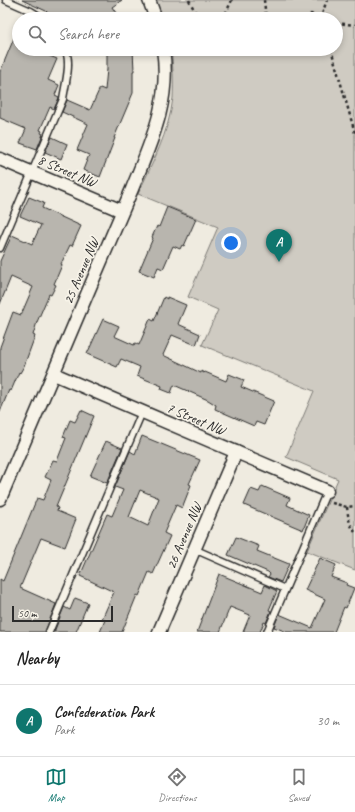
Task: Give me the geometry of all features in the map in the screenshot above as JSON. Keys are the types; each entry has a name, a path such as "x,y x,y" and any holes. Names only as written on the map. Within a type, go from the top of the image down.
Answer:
{"street":[{"path":"149,0 153,12"},
{"name":"25 Avenue NW","path":"0,499 54,374 158,123 165,87 164,56"},
{"name":"8 Street NW","path":"0,159 122,211"},
{"name":"7 Street NW","path":"54,374 236,452 325,496"},
{"name":"26 Avenue NW","path":"159,632 236,452"}],"lane":[{"path":"6,0 33,12"},
{"path":"0,248 63,99 67,77 67,56"},
{"path":"50,632 142,412"},
{"path":"267,632 325,496"},
{"path":"194,549 285,588"}],"path":[{"path":"189,0 195,12"},
{"path":"226,12 232,0"},
{"path":"264,0 265,12"},
{"path":"323,12 327,0"},
{"path":"343,25 355,26"},
{"path":"333,56 355,133"},
{"path":"325,496 347,507 355,506"},
{"path":"347,507 348,518 355,532"}],"shaded area":[{"path":"154,0 355,0 355,570 307,551 338,479 286,457 314,391 202,345 218,310 188,297 218,227 138,194 159,148 171,111 173,98 172,56 343,56 343,12 159,12"}],"building":[{"path":"22,0 122,0 112,7 115,12 46,11"},
{"path":"12,43 12,56 50,56 57,59 48,80 59,85 55,95 59,98 54,109 50,107 40,130 43,134 37,149 20,143 26,129 0,118 0,72"},
{"path":"107,56 133,56 133,93 114,138 100,177 83,170 89,155 77,150 88,124 62,112 67,100 90,110 100,88 105,90"},
{"path":"52,137 67,144 61,159 45,152"},
{"path":"29,197 44,203 42,208 81,226 72,246 70,245 61,264 62,265 54,284 56,285 51,295 49,294 37,322 33,335 35,336 24,366 20,373 19,372 11,391 9,390 0,412 0,347 13,312 21,315 33,287 11,277 0,304 0,261 12,235 32,244 41,225 20,216"},
{"path":"167,207 196,219 184,246 182,245 180,249 173,246 163,269 158,267 154,277 139,271 153,238 152,237 157,226 159,227"},
{"path":"164,297 186,305 178,324 200,334 196,345 172,335 163,355 201,373 201,371 204,373 205,372 226,381 229,374 244,380 241,387 274,401 264,425 256,422 254,426 215,409 216,405 208,400 174,385 171,393 161,389 162,386 137,376 140,367 121,359 117,367 87,354 103,319 119,326 114,336 134,345 135,343 139,345 150,319 154,321"},
{"path":"81,410 94,416 56,507 58,508 57,511 76,519 65,547 41,538 20,588 56,604 45,632 0,632 0,579 3,581 37,498 43,500 51,480 45,477 53,460 57,461 66,438 63,437 70,420 75,422"},
{"path":"142,436 200,460 189,484 191,485 182,508 176,505 164,533 170,536 153,574 149,572 139,596 137,595 122,632 100,632 105,620 102,619 114,592 80,576 107,514 112,516 123,490 115,487 130,451 135,454","holes":["140,490 159,498 148,526 129,517"]},
{"path":"106,441 122,448 107,483 90,476"},
{"path":"262,486 290,498 287,505 309,515 303,530 244,505 251,489 259,492"},
{"path":"236,537 259,546 257,551 289,564 281,582 268,577 270,574 268,572 228,555"},
{"path":"320,558 336,565 331,577 347,583 346,585 354,588 346,608 344,607 334,632 287,632 274,627 279,614 312,628 325,599 305,590"},
{"path":"219,574 262,592 265,585 277,591 269,610 271,611 260,632 243,632 250,615 230,607 220,632 197,632"},
{"path":"75,598 88,603 76,632 54,632 64,607 70,610"}],"place":[{"name":"Confederation Park","path":"279,262"}]}
